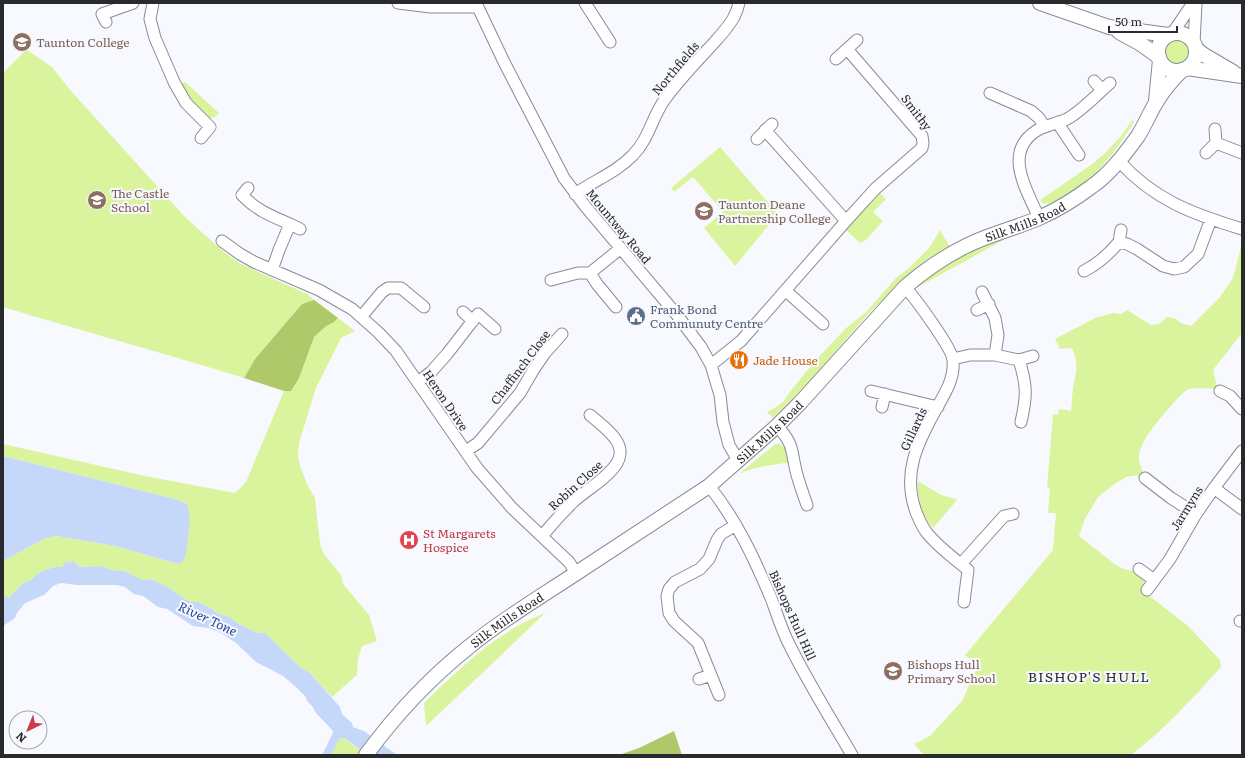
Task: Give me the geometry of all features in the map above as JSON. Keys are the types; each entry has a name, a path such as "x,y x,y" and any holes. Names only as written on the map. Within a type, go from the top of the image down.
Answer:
{"main road":[{"path":"1040,3 1109,27 1141,44 1159,58 1169,69 1175,71 1184,69 1240,75"},
{"path":"1109,27 1170,34 1184,34 1190,38 1204,56 1240,75"},
{"path":"1159,58 1158,50 1160,44 1163,39 1170,34"},
{"path":"1184,69 1194,62 1195,46"},
{"name":"Silk Mills Road","path":"1156,101 1159,58"},
{"name":"Silk Mills Road","path":"366,755 384,731 412,699 471,645 523,608 710,486 777,426 800,403 905,287 920,274 951,253 969,244 1039,218 1074,199 1093,186 1118,161 1138,135 1156,101 1169,83 1184,69"}],"street":[{"path":"106,22 102,14 133,3"},
{"path":"152,3 150,19 155,38 174,82 186,103 213,123 201,138"},
{"name":"Mountway Road","path":"398,3 431,7 474,7 476,4 564,178 575,194 677,315 701,347 712,365 720,395 722,422 729,445 738,460"},
{"path":"585,3 610,42"},
{"name":"Northfields","path":"575,194 608,175 633,155 649,132 657,110 664,99 677,82 724,31 733,18 739,3"},
{"path":"1170,34 1195,3"},
{"path":"1195,3 1195,46"},
{"path":"836,59 857,40"},
{"name":"Smithy","path":"712,365 741,342 884,180 917,154 922,148 922,136 847,49"},
{"path":"1039,218 1026,191 1020,173 1018,163 1023,145 1030,135 1045,127 1067,119 1106,87 1094,81"},
{"path":"995,98 1031,111 1039,118 1045,127"},
{"path":"1058,122 1078,147"},
{"path":"757,139 769,127 846,222"},
{"path":"1206,153 1216,142 1215,129"},
{"path":"1216,142 1242,153"},
{"path":"1118,161 1152,191 1171,202 1211,219 1242,229"},
{"path":"242,195 252,206 295,227 279,250 272,270"},
{"path":"1119,242 1127,244 1163,266 1174,269 1184,267 1198,254 1211,219"},
{"path":"1084,271 1098,268 1119,242 1121,230"},
{"name":"Heron Drive","path":"222,241 254,262 319,290 352,309 361,316 396,351 477,468 512,508 569,562 576,573"},
{"path":"551,280 578,273 590,273 620,248"},
{"path":"590,273 616,307"},
{"path":"905,287 922,308 954,359 970,355 995,355 1019,360 1033,356"},
{"path":"361,316 382,292 388,288 401,288 424,307"},
{"path":"786,291 823,324"},
{"path":"982,292 995,318 998,335 995,355"},
{"path":"977,310 988,304"},
{"path":"463,312 473,321"},
{"path":"418,382 431,372 478,314 495,328"},
{"name":"Chaffinch Close","path":"466,451 478,443 520,393 545,353 562,334"},
{"name":"Gillards","path":"954,359 948,391 924,431 914,458 910,483 911,494 919,519 926,532 940,547 961,564"},
{"path":"1019,360 1025,377 1026,392 1018,409 1021,422"},
{"name":"Gillards","path":"871,391 938,407"},
{"path":"1229,393 1242,409"},
{"path":"882,407 885,394"},
{"name":"Robin Close","path":"542,536 574,501 599,482 617,463 620,450 617,441 590,415"},
{"path":"777,426 791,445 796,470 807,505"},
{"name":"Jarmyns","path":"1147,590 1170,559 1196,514 1242,451"},
{"path":"1152,480 1196,514"},
{"name":"Bishops Hull Hill","path":"710,486 722,501 736,525 762,578 789,645 817,698 852,755"},
{"path":"1214,488 1242,508"},
{"path":"964,602 968,570 961,564 1004,513"},
{"path":"718,695 698,643 674,621 669,613 667,596 669,589 675,582 700,569 705,564 721,534 736,525"},
{"path":"1139,569 1154,580"},
{"path":"699,679 711,675"}],"green space":[{"path":"1176,40 1181,41 1187,47 1187,57 1181,63 1176,64 1171,63 1165,57 1164,52 1165,47 1171,41"},
{"path":"27,50 52,67 71,91 185,217 224,252 241,264 307,294 355,331 341,338 316,388 299,443 298,456 300,466 308,486 315,498 321,548 341,575 343,584 369,615 377,641 362,646 358,659 357,675 332,697 310,673 301,668 265,633 257,633 237,623 230,617 217,613 198,602 190,602 169,588 151,579 143,580 125,571 111,570 102,566 79,567 72,561 63,567 55,567 37,574 32,579 21,585 9,598 3,598 3,561 46,538 56,536 115,546 178,564 179,500 3,456 3,444 145,476 235,493 246,482 284,391 314,300 302,304 255,359 244,378 3,307 3,73"},
{"path":"185,82 219,113 215,117 207,117 198,110 179,84"},
{"path":"1133,119 1134,122 1112,155 1094,174 1084,183 1057,200 1050,203 1042,203 1040,200 1091,165 1105,153 1121,136"},
{"path":"720,147 778,214 735,266 704,228 723,212 693,177 674,192 671,188"},
{"path":"878,191 886,199 873,212 883,221 866,240 860,243 844,228"},
{"path":"940,230 950,247 926,260 899,284 869,313 809,382 773,418 767,412 783,402 816,360 845,329 867,311 895,279 909,268 929,248"},
{"path":"1020,231 918,287 918,285 953,258"},
{"path":"1242,243 1242,333 1213,370 1217,387 1215,389 1190,389 1184,392 1150,431 1142,445 1139,459 1143,472 1140,475 1126,477 1098,497 1085,519 1079,536 1116,565 1124,569 1137,572 1144,581 1142,590 1188,626 1220,660 1221,667 1167,724 1131,755 924,755 914,744 930,736 962,701 978,666 965,655 1053,550 1056,513 1048,513 1050,488 1047,487 1053,414 1058,415 1059,409 1071,411 1076,368 1076,359 1072,348 1060,349 1055,339 1095,318 1113,313 1121,314 1127,310 1151,325 1159,324 1167,317 1174,318 1181,323 1191,326 1220,297 1233,278"},
{"path":"314,300 338,318 314,337 299,378 291,391 284,391 244,378 255,359 302,304"},
{"path":"779,443 785,448 791,462 758,467 739,474 774,445"},
{"path":"918,481 941,495 957,500 934,527 932,527 928,522 922,511 918,493"},
{"path":"545,613 426,726 424,703 445,683 490,644 522,624"},
{"path":"674,731 682,755 619,755 639,748"},
{"path":"340,738 345,739 367,755 331,755"}],"water":[{"path":"3,456 179,500 188,505 190,521 186,554 183,561 178,564 115,546 56,536 46,538 3,561"},
{"name":"River Tone","path":"72,561 79,567 102,566 111,570 125,571 143,580 151,579 169,588 190,602 198,602 217,613 230,617 237,623 257,633 265,633 301,668 310,673 340,707 342,714 352,723 353,727 364,731 397,755 367,755 346,739 340,738 331,755 322,755 333,731 316,713 305,696 295,686 283,676 256,662 236,643 221,633 208,628 193,626 167,609 158,607 143,596 134,594 125,587 116,585 77,585 61,583 53,586 44,595 25,603 15,618 3,626 4,597 7,596 9,598 21,585 32,579 37,574 55,567 63,567 64,562 69,563"}],"place":[{"name":"Taunton College","path":"22,42"},
{"name":"The Castle School","path":"97,200"},
{"name":"Taunton Deane Partnership College","path":"704,211"},
{"name":"Frank Bond Communuty Centre","path":"636,316"},
{"name":"Jade House","path":"739,360"},
{"name":"St Margarets Hospice","path":"409,540"},
{"name":"Bishops Hull Primary School","path":"893,671"}],"district":[{"name":"BISHOP'S HULL","path":"1089,676"}]}
